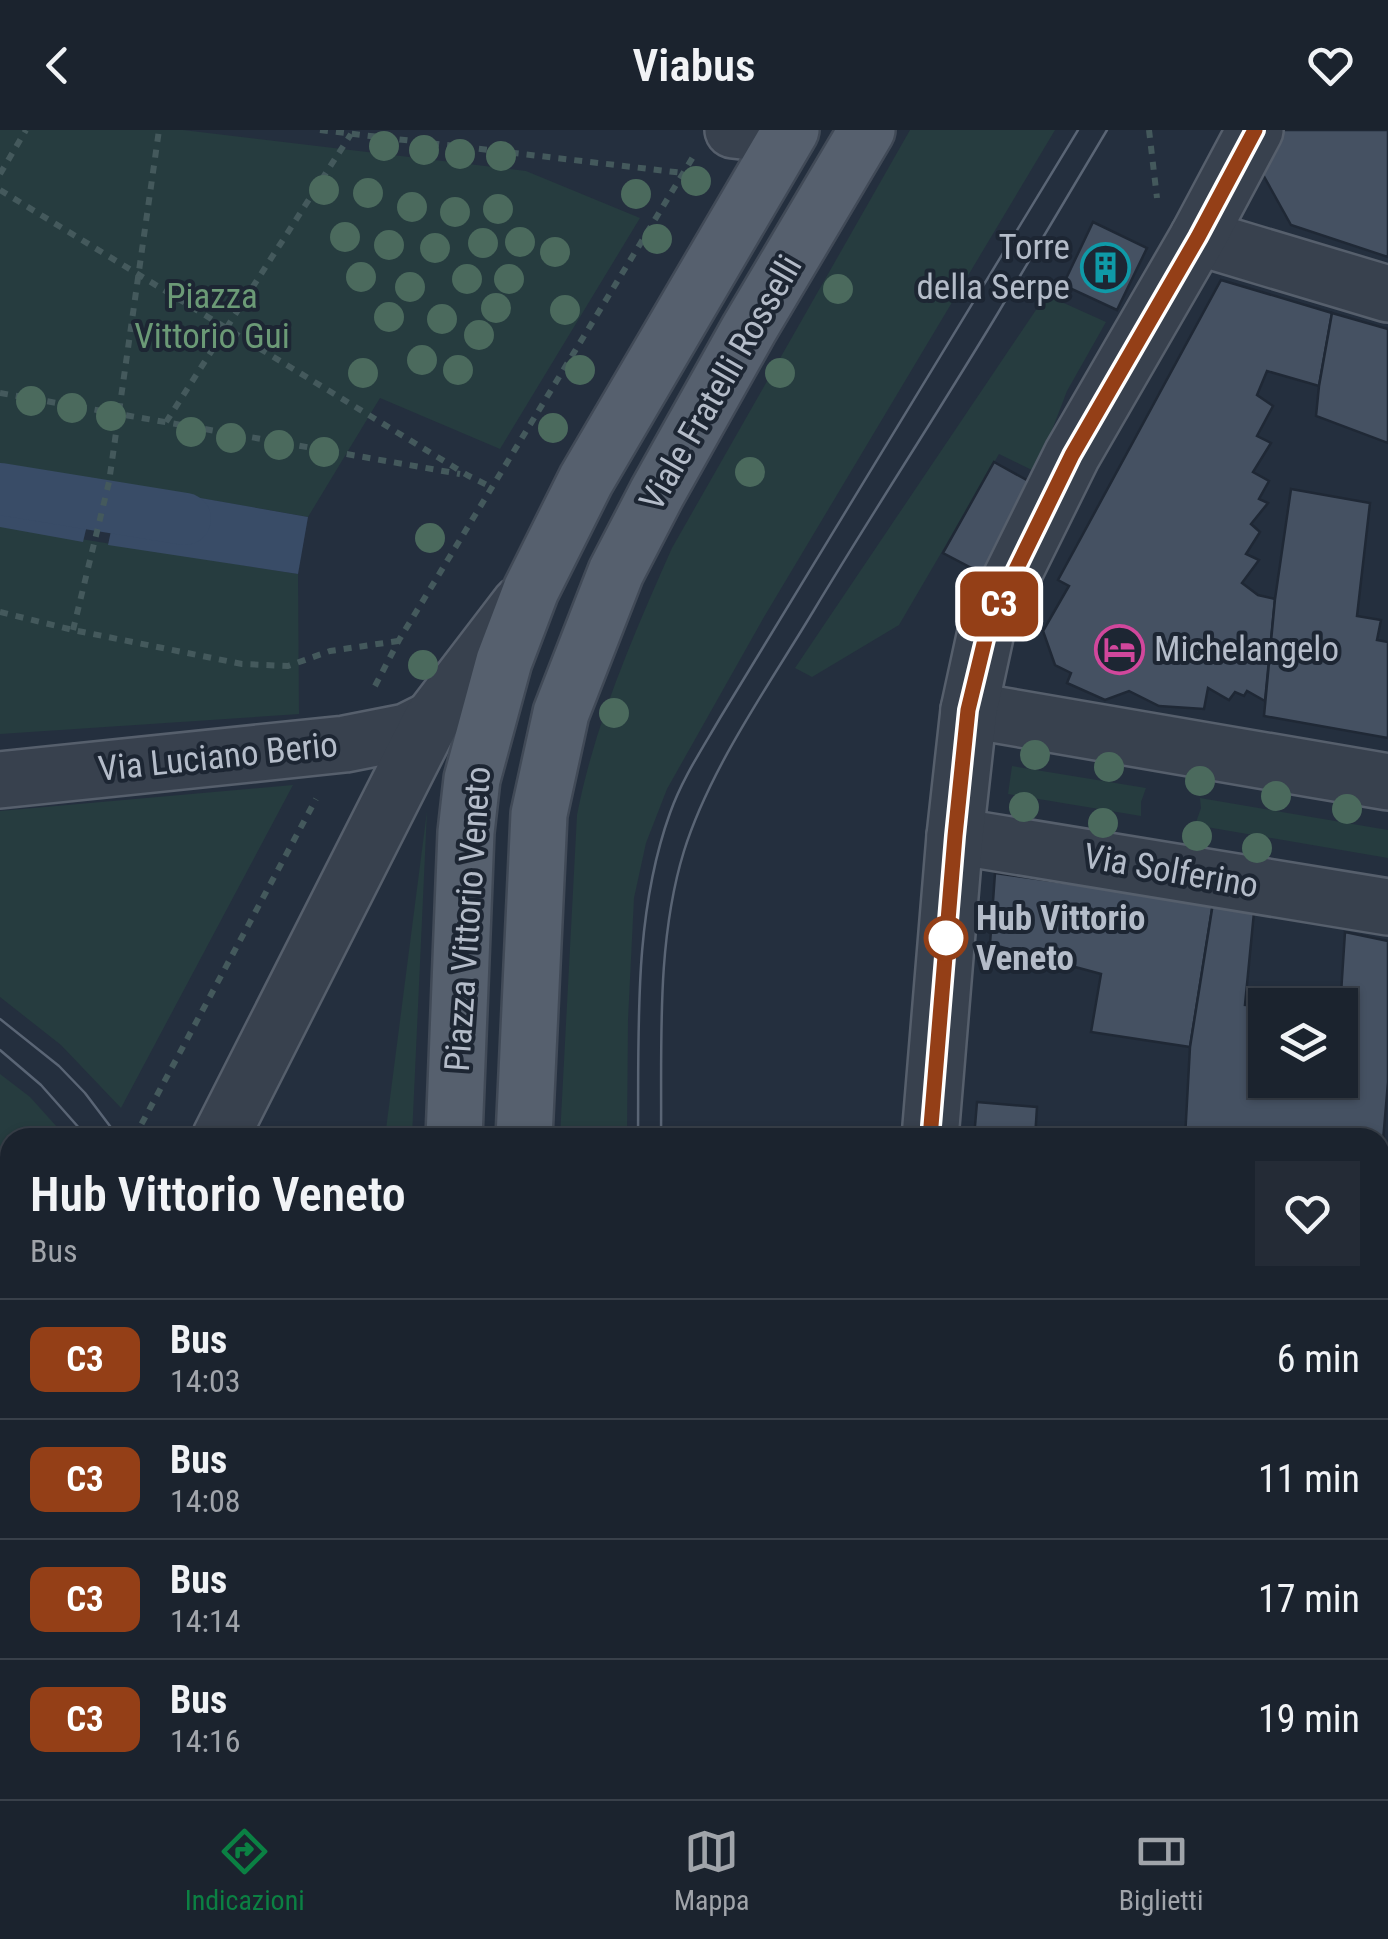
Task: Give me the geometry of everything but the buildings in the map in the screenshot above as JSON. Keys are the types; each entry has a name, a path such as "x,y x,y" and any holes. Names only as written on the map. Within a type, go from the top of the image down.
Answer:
{"main road":[{"name":"Viale Fratelli Rosselli","path":"587,641 616,572 657,494 867,130"},
{"name":"Viale Fratelli Rosselli","path":"531,590 586,480 789,133"},
{"name":"Piazza Vittorio Veneto","path":"454,1128 466,832 472,779 504,661 531,590"},
{"name":"Piazza Vittorio Veneto","path":"524,1128 539,814 561,713 587,641"}],"street":[{"path":"931,1128 968,710 988,627 1072,455 1178,220 1256,130"},
{"path":"717,137 789,133"},
{"path":"1178,220 1388,294"},
{"name":"Piazza Vittorio Veneto","path":"231,1116 432,718 531,590"},
{"path":"968,710 1388,782"},
{"name":"Via Luciano Berio","path":"0,780 346,744 406,732 432,718"},
{"name":"Via Solferino","path":"955,836 1388,907"}],"path":[{"path":"0,174 26,130"},
{"path":"73,630 109,482 159,130"},
{"path":"320,130 683,174"},
{"path":"1149,130 1178,220"},
{"path":"166,422 351,134"},
{"path":"139,1128 399,640 683,174 717,137"},
{"path":"0,190 493,488"},
{"path":"0,393 466,475"},
{"path":"0,612 242,664 288,666 330,651 399,640"}],"green space":[{"name":"Piazza Vittorio Gui","path":"0,130 183,130 526,171 640,218 500,449 380,398 308,517 0,463"},
{"path":"910,130 1055,130 764,617 667,789 646,843 634,898 627,1128 560,1128 577,815 605,712 672,548"},
{"path":"1046,295 1106,322 1067,391 1036,472 999,454 899,625 812,677 795,668"},
{"path":"0,526 298,574 299,714 0,734"},
{"path":"1012,766 1146,788 1141,816 1008,794"},
{"path":"293,785 121,1108 61,1045 0,997 0,811"},
{"path":"1200,798 1388,830 1388,858 1195,825"},
{"path":"427,811 412,1128 386,1128"},
{"path":"0,1074 30,1097 58,1128 0,1128"}],"water":[{"path":"0,464 98,479 83,542 0,527"},
{"path":"121,484 308,517 298,574 108,545"}],"waterway":[{"path":"0,489 185,519"}],"tram line":[{"path":"638,1128 644,932 658,852 675,800 720,718 1078,130"},
{"path":"661,1128 665,957 675,886 695,820 742,728 1107,130"},
{"path":"0,1019 59,1066 111,1128"},
{"path":"0,1050 41,1085 79,1128"}],"bus line":[{"name":"C3","path":"931,1128 968,710 988,627 1072,455 1255,130"}],"place":[{"name":"Torre della Serpe","path":"1105,267"},
{"name":"Michelangelo","path":"1119,649"},
{"name":"Hub Vittorio Veneto","path":"946,938"}]}
